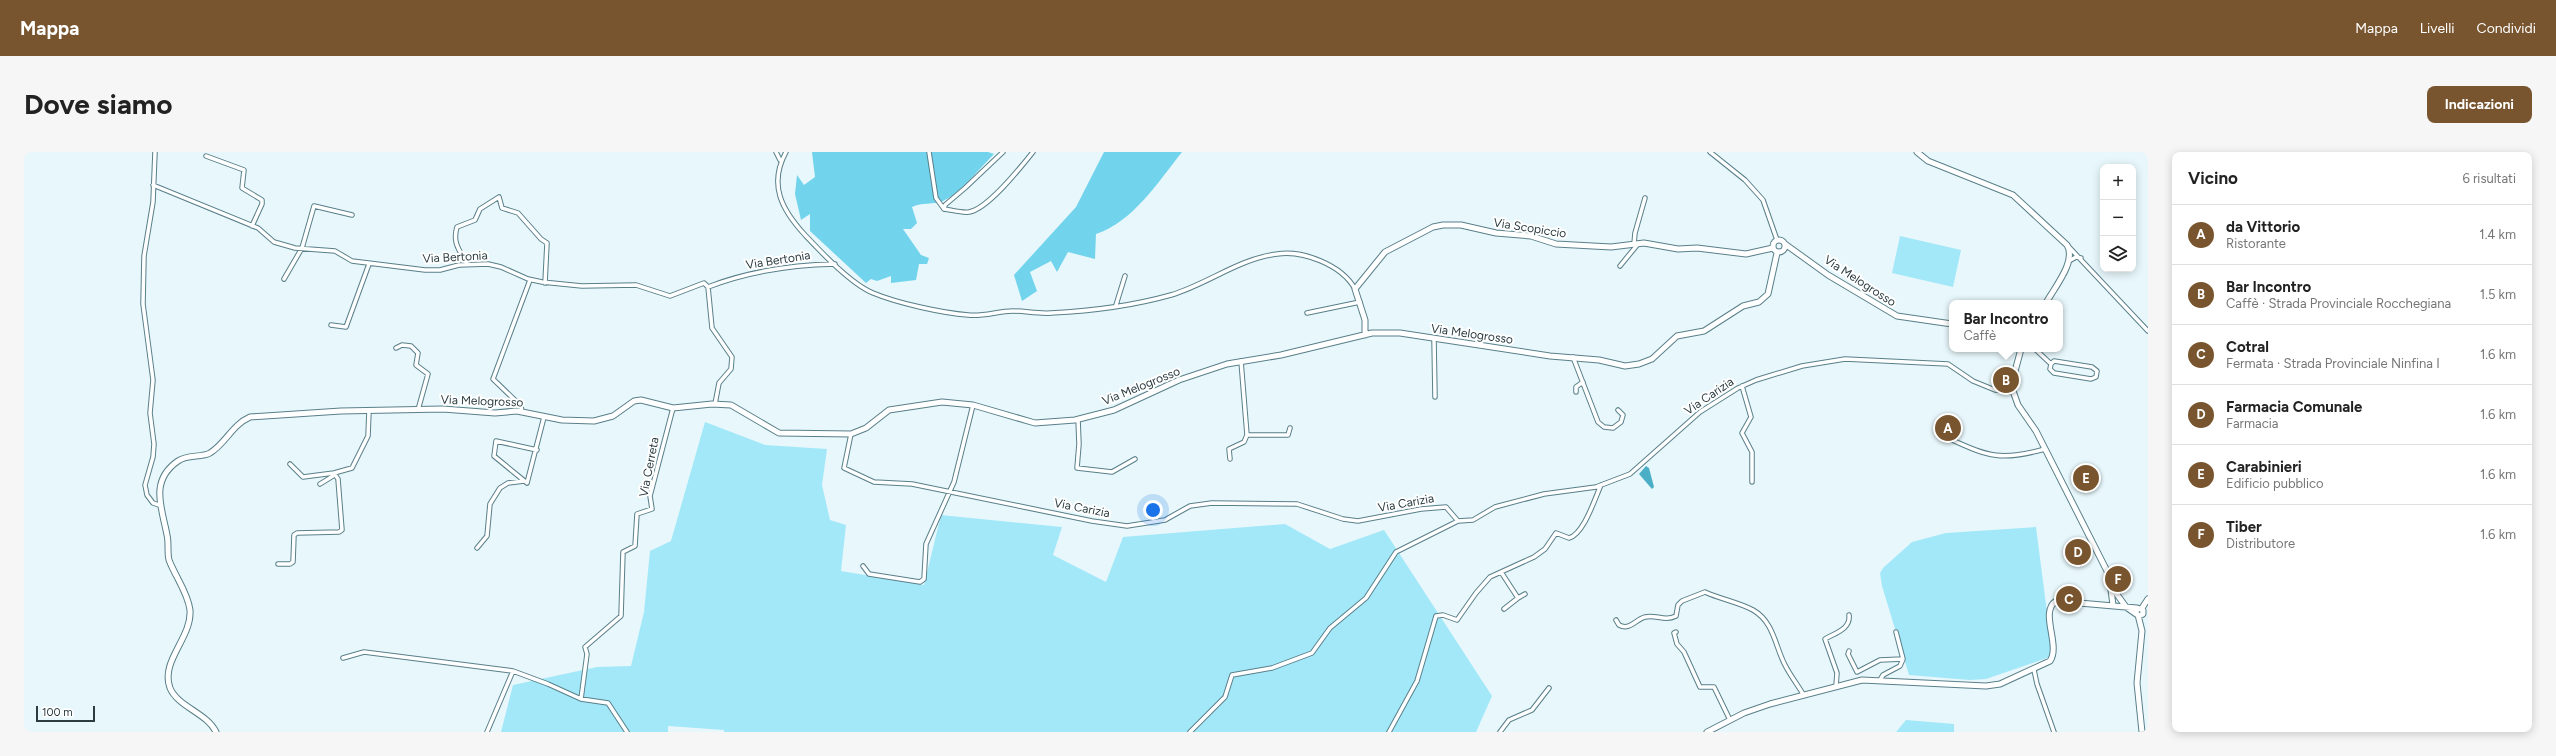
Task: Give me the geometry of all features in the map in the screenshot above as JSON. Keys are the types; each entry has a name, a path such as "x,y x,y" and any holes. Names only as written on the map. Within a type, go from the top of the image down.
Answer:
{"street":[{"path":"154,152 154,185 144,256 143,304 153,380 150,413 154,444 153,457 145,485 147,495 153,503 159,505"},
{"path":"776,152 780,160 778,189 782,204 800,230 860,286 874,293 908,304 969,315 1012,311 1051,313 1116,305 1128,305 1171,295 1242,262 1278,254 1294,253 1328,264 1342,274 1355,289 1366,320 1365,335"},
{"path":"780,160 786,152"},
{"path":"929,152 936,198 944,209 970,212 989,200 1033,152"},
{"path":"944,209 945,205 1003,152"},
{"path":"1710,152 1745,180 1763,200 1777,240"},
{"path":"1918,152 1928,161 2013,196 2078,254 2148,331"},
{"path":"206,156 244,170 242,188 262,200 262,204 252,226"},
{"name":"Via Bertonia","path":"154,185 252,226 274,242 302,248 335,251 352,261 369,264 425,270 440,270 467,264 501,267 530,280 544,283 582,286 636,285 670,296 704,283 708,287 764,271 807,264 835,264"},
{"path":"467,264 455,243 454,238 457,227 475,220 480,209 499,197 502,208 518,213 541,239 547,242 544,283"},
{"path":"1620,266 1636,244 1635,233 1645,198"},
{"path":"284,279 302,248 314,206 352,215"},
{"name":"Via Scopiccio","path":"1355,289 1384,252 1433,227 1443,225 1461,225 1496,233 1531,236 1556,244 1611,247 1636,244 1746,254 1775,250"},
{"name":"Via Melogrosso","path":"216,732 203,717 172,690 168,681 170,666 188,628 190,610 169,558 168,536 159,505 160,488 165,475 178,460 193,455 209,454 218,447 241,421 250,417 418,410 522,412 544,417 594,421 613,416 634,401 641,400 673,408 715,404 738,408 757,422 779,433 852,434 866,428 889,410 942,402 973,405 1034,423 1078,419 1114,410 1179,380 1242,361 1281,355 1338,340 1386,333 1434,338 1550,356 1574,357 1625,366 1639,364 1652,359 1677,336 1704,331 1743,306 1759,302 1768,294 1777,240 1785,244 1828,275 1897,316 1949,324"},
{"path":"1775,250 1784,250 1785,244"},
{"path":"2048,300 2069,261 2071,254 2067,245"},
{"path":"2071,254 2078,254"},
{"path":"2069,261 2077,257 2082,259"},
{"path":"331,325 346,327 369,264"},
{"path":"1116,305 1125,276"},
{"path":"522,412 521,406 492,379 530,280"},
{"path":"708,287 712,328 732,357 731,369 719,383 715,404"},
{"path":"1307,313 1360,302"},
{"path":"1434,338 1435,397"},
{"path":"396,348 402,345 411,346 418,354 416,365 428,374 418,410"},
{"path":"2022,352 2014,375 2013,391 2045,449 2109,576 2113,594 2113,605"},
{"path":"2037,352 2051,364"},
{"path":"1574,357 1583,382 1597,410 1598,422 1604,427 1613,428 1620,422 1623,415 1618,410"},
{"name":"Via Carizia","path":"852,434 844,468 852,470 874,482 912,484 1127,526 1165,520 1190,506 1212,503 1297,504 1343,519 1358,521 1421,508 1446,507 1458,521 1473,520 1495,507 1544,494 1561,491 1583,491 1630,474 1700,412 1742,386 1802,366 1846,359 1948,364 1971,380 1984,386 1995,390 2013,391"},
{"path":"1230,459 1229,449 1244,442 1247,435 1242,361"},
{"path":"2054,361 2092,367 2097,371 2096,377 2091,379 2054,373 2050,369 2051,364 2054,361"},
{"path":"1576,392 1576,387 1583,382"},
{"path":"1742,386 1751,417 1742,433 1752,452 1752,482"},
{"path":"862,566 870,574 920,582 924,579 926,544 937,516 950,492 973,405"},
{"name":"Via Cerreta","path":"581,699 587,654 585,647 620,616 623,552 635,546 637,514 652,509 650,496 673,408"},
{"path":"290,464 303,477 334,473 352,468 368,436 369,411"},
{"path":"476,548 487,536 490,504 500,488 508,483 524,481 527,483 537,450 544,417"},
{"path":"1078,419 1079,444 1077,468 1112,472 1134,459"},
{"path":"1247,435 1288,435 1290,428"},
{"path":"1950,439 1985,455 1998,457 2011,457 2045,449"},
{"path":"524,481 494,456 496,441 537,450"},
{"path":"320,484 333,476 334,473"},
{"path":"278,564 290,564 293,562 294,535 297,533 339,532 342,530 338,479 334,473"},
{"path":"1389,732 1417,681 1436,616 1443,616 1457,620 1476,593 1490,577 1513,568 1534,557 1545,549 1556,533 1570,538 1576,535 1587,518 1601,485"},
{"path":"1190,732 1225,697 1232,675 1272,668 1312,653 1330,628 1366,598 1396,552 1458,521"},
{"path":"1501,572 1518,598"},
{"path":"1616,620 1619,625 1624,627 1638,623 1647,616 1670,619 1676,616 1678,605 1682,601 1705,592 1754,610 1765,620 1772,630 1784,664 1803,694"},
{"path":"1504,609 1525,594"},
{"path":"2104,604 2113,594"},
{"path":"2113,594 2126,607"},
{"path":"2142,732 2138,683 2142,631 2141,611 2148,599"},
{"path":"1707,732 1730,720 1770,704 1803,694 1862,680 1980,687 2000,684 2049,663 2053,656 2050,615 2054,602 2061,600 2104,604 2141,611"},
{"path":"1836,686 1837,673 1824,639 1846,628 1850,621 1849,615"},
{"path":"1676,632 1674,633 1677,644 1684,652 1700,687 1714,687 1730,720"},
{"path":"1880,680 1883,675 1900,666 1903,659 1896,632"},
{"path":"1849,651 1848,654 1857,672 1880,660 1903,659"},
{"path":"343,658 364,652 513,671 548,684 581,699 608,703 627,732"},
{"path":"2034,670 2037,684 2054,732"},
{"path":"487,732 513,671"},
{"path":"1500,732 1508,720 1532,710 1549,688"}],"shaded area":[{"path":"812,152 988,152 994,154 963,187 949,198 939,202 912,207 917,223 911,229 903,229 921,255 929,258 927,264 919,264 916,280 891,283 891,276 877,281 871,279 866,283 810,231 810,214 801,220 795,194 797,175 804,185 815,177"},
{"path":"1104,152 1182,152 1154,188 1133,211 1122,220 1096,234 1095,259 1068,252 1057,272 1051,261 1030,272 1037,291 1022,301 1014,275 1076,207"},
{"path":"1900,236 1961,250 1953,287 1892,273"},
{"path":"705,422 765,445 827,449 822,485 830,520 846,525 841,571 924,585 941,515 1062,527 1053,555 1106,582 1123,537 1285,524 1330,549 1384,530 1492,696 1476,732 724,732 724,730 668,726 668,732 501,732 513,685 597,667 631,666 644,612 650,551 671,541"},
{"path":"1646,466 1649,468 1654,487 1652,489 1639,474"},
{"path":"2036,527 2052,651 2050,657 1986,679 1970,680 1909,675 1882,586 1880,573 1883,568 1912,542 1946,533"},
{"path":"1906,720 1954,724 1954,732 1896,732"}],"place":[{"name":"Bar Incontro","path":"2006,380"},
{"name":"da Vittorio","path":"1948,428"},
{"name":"Carabinieri","path":"2086,478"},
{"name":"Farmacia Comunale","path":"2078,552"},
{"name":"Tiber","path":"2118,579"},
{"name":"Cotral","path":"2069,599"}]}
